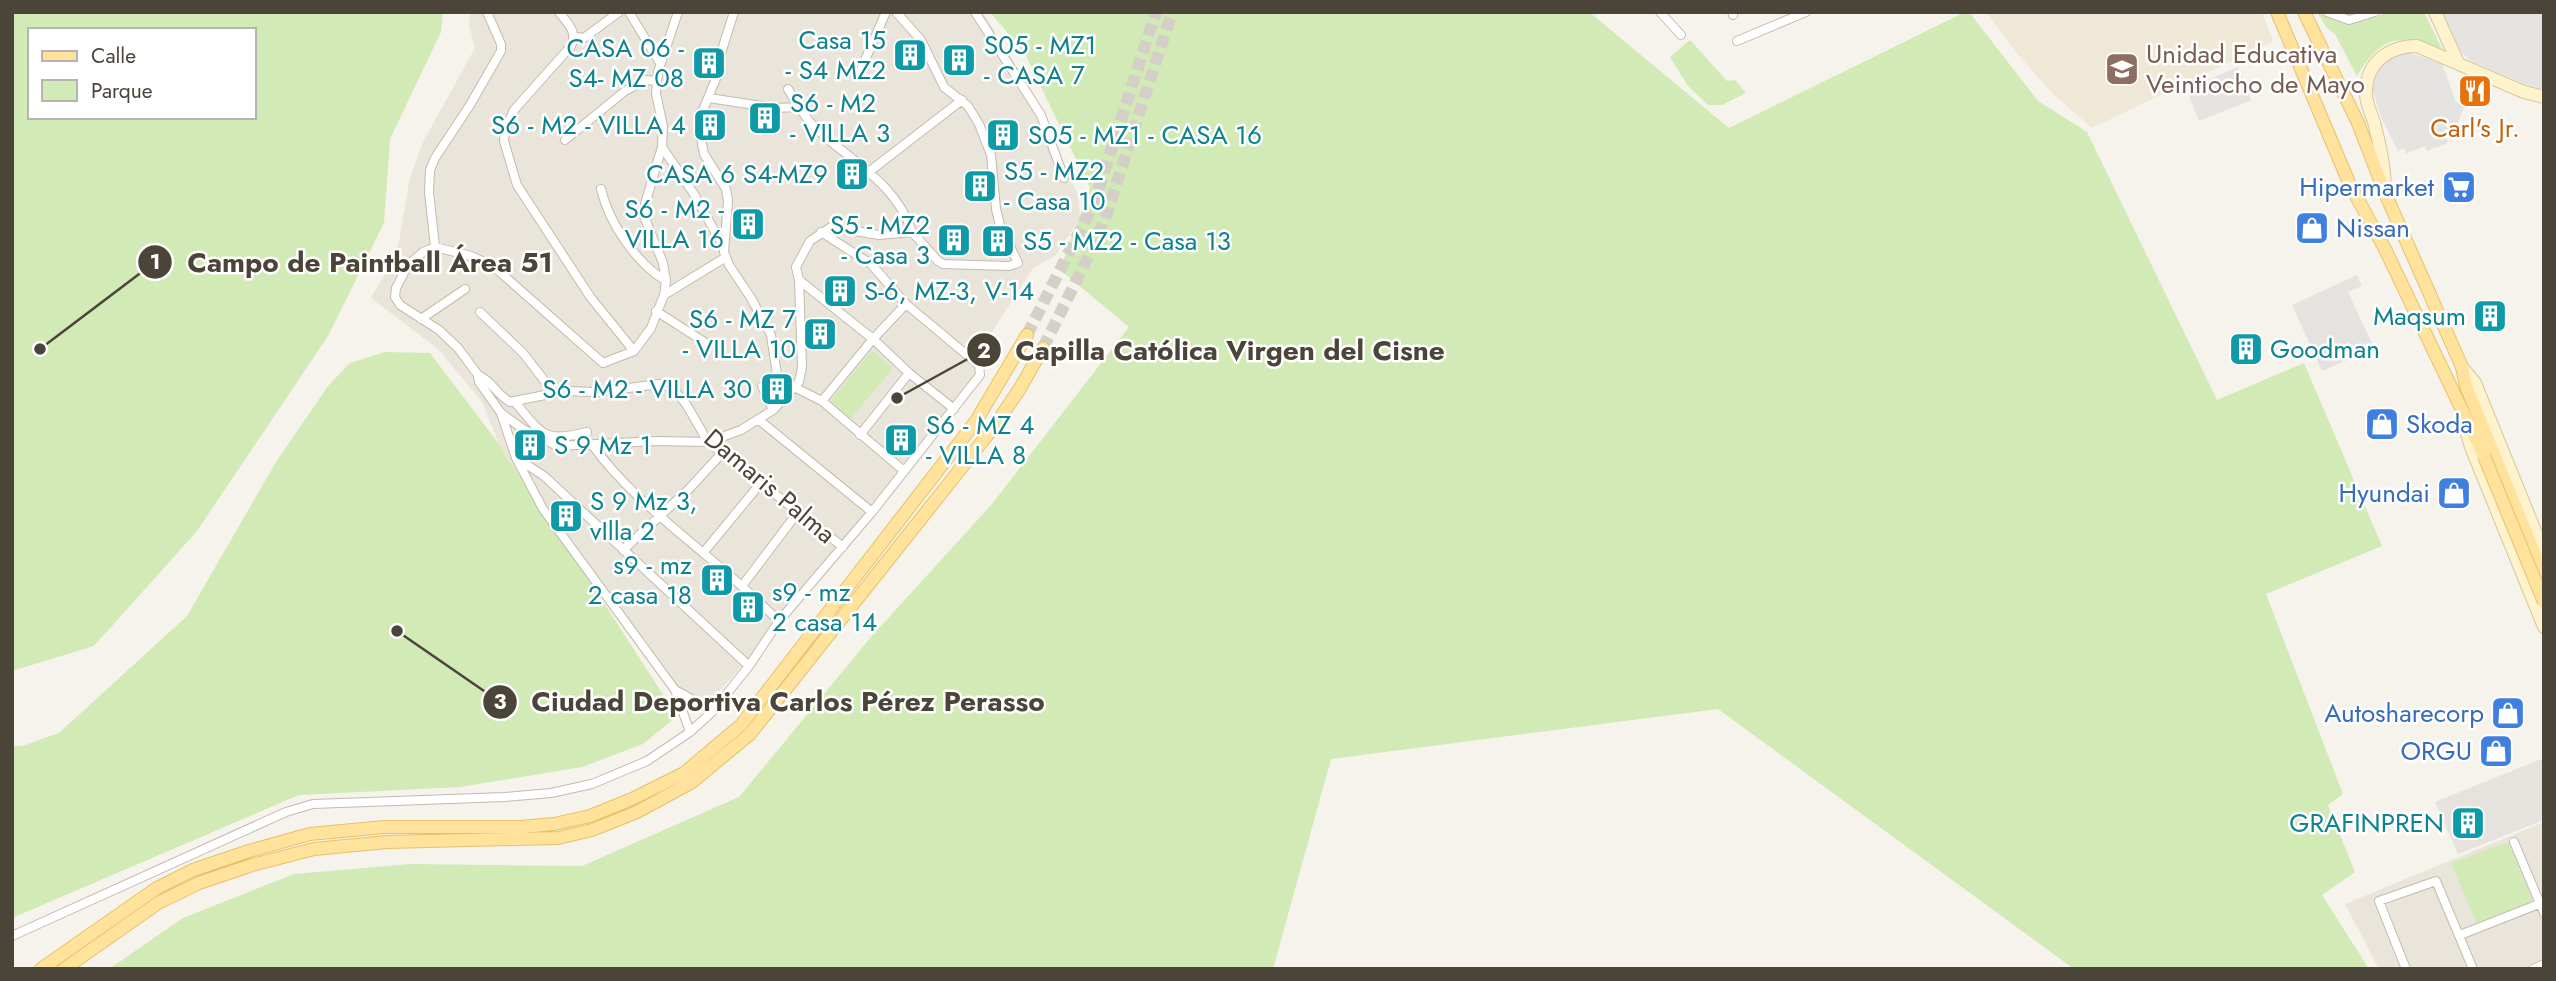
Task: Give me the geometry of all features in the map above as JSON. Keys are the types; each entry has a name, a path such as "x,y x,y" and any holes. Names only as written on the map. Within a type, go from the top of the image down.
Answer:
{"main road":[{"path":"2277,12 2350,185 2385,249 2458,406 2488,453 2544,576"},
{"path":"2304,12 2358,123 2385,193 2462,367 2488,453 2544,602"},
{"path":"41,969 157,888 193,870 249,851 310,834 384,827 521,827 554,824 590,817 684,773 741,725 976,421 1027,335"},
{"path":"64,969 158,903 200,883 252,865 314,849 387,842 558,838 592,830 638,812 691,782 750,734 984,439 1043,348"},
{"path":"1002,381 1018,390"}],"street":[{"path":"435,247 429,192 430,170 501,51 501,44 486,12"},
{"path":"559,12 576,37 584,38 619,12"},
{"path":"629,12 660,64"},
{"path":"678,12 656,81 663,126 662,148 645,204 644,216 663,263 666,281 664,295 651,328 634,351 603,363 493,266 471,256 435,247 423,252 408,265 396,288 395,297 400,305 458,348 478,375 479,382 501,413 516,457 543,509 675,690 690,732"},
{"path":"734,12 721,52 718,76 703,110 700,133 704,154 726,189 726,257 771,335 778,381 762,386 773,410"},
{"path":"859,74 886,12"},
{"path":"788,89 810,121 870,171 908,218 912,232 938,261 943,264 1009,266 1018,263 1000,225 995,202 993,166 974,114 962,100 944,88 921,40 896,12"},
{"path":"975,12 1041,115 1063,178"},
{"path":"1660,12 1681,35"},
{"path":"1737,41 1806,12"},
{"path":"2327,12 2349,20 2375,12"},
{"path":"2435,12 2458,63"},
{"path":"576,37 514,110 505,130 504,141 517,185 592,298 634,351"},
{"path":"2385,193 2385,172 2366,91 2377,60 2390,51 2404,46 2417,46 2524,92 2544,97"},
{"path":"565,140 625,91 646,80 656,81"},
{"path":"709,98 775,108 799,107"},
{"path":"870,171 962,100"},
{"path":"662,148 694,194 724,247"},
{"path":"601,189 612,218 631,247 650,271 666,281"},
{"path":"501,413 523,429 557,446 657,441 708,442 730,435 760,420 796,388 802,367 799,279 796,267 810,241 835,226 865,234 912,232"},
{"path":"12,936 295,809 313,804 551,793 592,784 635,768 690,732 713,711 749,666 779,621 872,512 979,378 981,371 979,365 906,304 871,264 821,232"},
{"path":"664,295 726,257"},
{"path":"799,279 954,409"},
{"path":"421,319 465,289"},
{"path":"822,401 906,304"},
{"path":"656,311 706,343"},
{"path":"481,312 523,353 554,393"},
{"path":"2462,367 2475,383 2538,525 2544,553"},
{"path":"860,435 909,373"},
{"path":"478,375 501,397 515,402 533,424 553,437 561,438 587,432"},
{"name":"Damaris Palma","path":"515,402 554,393 598,392 659,384 669,387 686,404 708,442 843,547"},
{"path":"796,388 822,401 904,471"},
{"path":"2458,406 2471,447 2544,627"},
{"path":"760,420 872,512"},
{"path":"593,446 610,469 779,621"},
{"path":"623,550 722,453"},
{"path":"516,457 544,476 749,666"},
{"path":"703,553 760,484"},
{"path":"742,586 798,512"},
{"path":"2529,591 2544,602"},
{"path":"675,690 713,711"},
{"path":"2514,842 2544,913"},
{"path":"2406,969 2379,901 2436,881 2473,969"},
{"path":"2460,935 2542,903"},
{"path":"2533,969 2544,964"}],"shaded area":[{"path":"470,12 983,12 1032,92 1078,195 1080,218 1055,256 1033,268 976,357 980,376 832,567 704,708 677,694 656,672 535,503 499,444 482,402 438,349 371,298 397,253 410,177 423,142 475,48 469,25"},
{"name":"Unidad Educativa Veintiocho de Mayo","path":"1986,12 2262,12 2273,41 2092,128 2052,93 2015,51"},
{"path":"2441,12 2544,12 2544,87 2540,89 2527,85 2471,61 2457,49"},
{"path":"2405,51 2442,64 2456,102 2464,107 2453,136 2447,138 2448,143 2427,151 2424,146 2406,154 2404,148 2398,151 2381,117 2372,88 2373,76 2379,63"},
{"path":"2238,67 2251,100 2199,121 2186,89"},
{"path":"2357,275 2362,286 2348,292 2374,348 2322,371 2292,305"},
{"path":"2544,758 2544,820 2458,854 2435,802"},
{"path":"2544,822 2544,969 2379,969 2345,904"}],"green space":[{"path":"12,12 443,12 441,32 390,139 384,223 328,336 197,531 94,646 12,671"},
{"path":"990,12 1589,12 1729,128 1969,12 2038,101 2087,132 2217,400 2304,363 2382,546 2266,594 2343,794 2328,805 2355,872 2322,895 2369,969 2074,969 1718,709 1331,759 1273,969 109,969 183,918 294,874 411,864 582,866 739,797 871,637 992,504 1129,327 1060,270 1090,188 1025,54"},
{"path":"2317,12 2323,12 2342,22 2363,21 2390,12 2424,12 2443,51 2415,42 2393,41 2375,52 2357,76 2335,34 2327,28"},
{"path":"1690,40 1727,81 1735,80 1746,93 1722,105 1708,105 1688,86 1670,57"},
{"path":"872,351 893,368 848,422 827,405"},
{"path":"385,352 430,353 499,444 677,716 643,744 582,767 460,787 299,795 12,918 12,746 22,746 59,733 187,616 276,462 328,386 350,363"},
{"path":"2508,842 2533,902 2477,924 2451,863"}],"tunnel":[{"path":"1027,335 1094,203 1156,12"},
{"path":"1043,348 1107,213 1172,12"}],"place":[{"name":"Casa 15 - S4 MZ2","path":"910,55"},
{"name":"S05 - MZ1 - CASA 7","path":"959,60"},
{"name":"CASA 06 - S4- MZ 08","path":"709,63"},
{"name":"Unidad Educativa Veintiocho de Mayo","path":"2122,69"},
{"name":"Carl's Jr.","path":"2475,91"},
{"name":"S6 - M2 - VILLA 3","path":"765,118"},
{"name":"S6 - M2 - VILLA 4","path":"710,125"},
{"name":"S05 - MZ1 - CASA 16","path":"1003,135"},
{"name":"CASA 6 S4-MZ9","path":"852,174"},
{"name":"S5 - MZ2 - Casa 10","path":"980,186"},
{"name":"Hipermarket","path":"2459,187"},
{"name":"S6 - M2 - VILLA 16","path":"748,224"},
{"name":"Nissan","path":"2312,228"},
{"name":"S5 - MZ2 - Casa 3","path":"954,240"},
{"name":"S5 - MZ2 - Casa 13","path":"998,241"},
{"name":"S-6, MZ-3, V-14","path":"840,291"},
{"name":"Maqsum","path":"2490,316"},
{"name":"S6 - MZ 7 - VILLA 10","path":"820,334"},
{"name":"Campo de Paintball Área 51","path":"40,349"},
{"name":"Goodman","path":"2246,349"},
{"name":"S6 - M2 - VILLA 30","path":"777,389"},
{"name":"Capilla Católica Virgen del Cisne","path":"897,398"},
{"name":"Skoda","path":"2382,424"},
{"name":"S6 - MZ 4 - VILLA 8","path":"901,440"},
{"name":"S 9 Mz 1","path":"530,445"},
{"name":"Hyundai","path":"2454,493"},
{"name":"S 9 Mz 3, vIlla 2","path":"566,516"},
{"name":"s9 - mz 2 casa 18","path":"717,580"},
{"name":"s9 - mz 2 casa 14","path":"748,607"},
{"name":"Ciudad Deportiva Carlos Pérez Perasso","path":"397,631"},
{"name":"Autosharecorp","path":"2508,713"},
{"name":"ORGU","path":"2496,751"},
{"name":"GRAFINPREN","path":"2468,823"}]}
